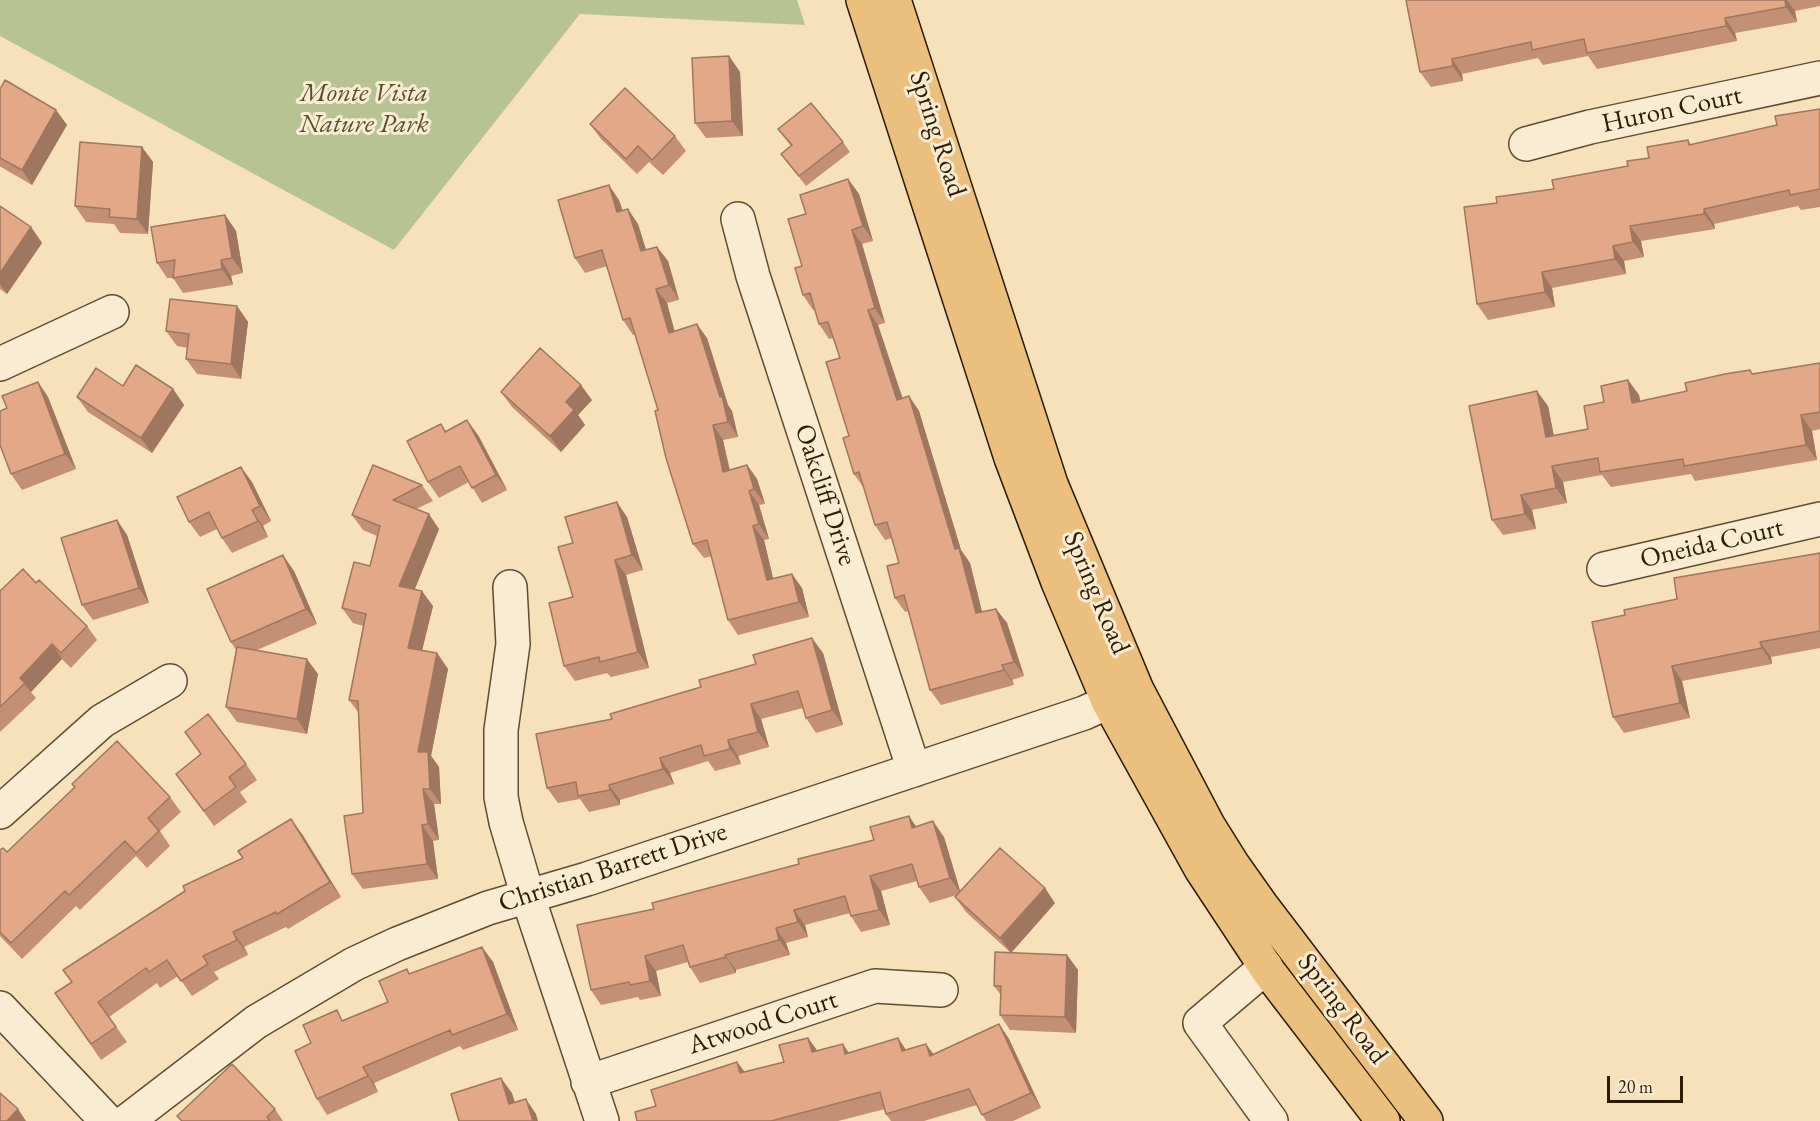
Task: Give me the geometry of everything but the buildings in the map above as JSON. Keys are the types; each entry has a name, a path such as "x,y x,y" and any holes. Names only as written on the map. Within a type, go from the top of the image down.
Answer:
{"main road":[{"name":"Spring Road","path":"863,0 1011,458 1058,582 1123,696 1233,865 1426,1121"},
{"name":"Spring Road","path":"894,0 1051,484 1123,696 1201,869 1266,967 1383,1121"}],"street":[{"name":"Huron Court","path":"1526,144 1590,127 1820,78"},
{"name":"Oakcliff Drive","path":"738,219 753,276 914,770"},
{"path":"0,364 112,312"},
{"name":"Oneida Court","path":"1604,569 1820,519"},
{"path":"510,587 513,644 501,730 499,769 506,822 528,897 602,1121"},
{"path":"0,812 102,721 170,681"},
{"name":"Christian Barrett Drive","path":"127,1121 256,1022 319,983 397,944 488,908 528,897 914,770 1123,696"},
{"path":"1266,967 1200,1023 1271,1121"},
{"name":"Atwood Court","path":"588,1082 875,986 941,990"},
{"path":"0,1008 107,1121"}],"green space":[{"name":"Monte Vista Nature Park","path":"0,0 797,0 805,25 580,14 394,250 0,36"}]}
